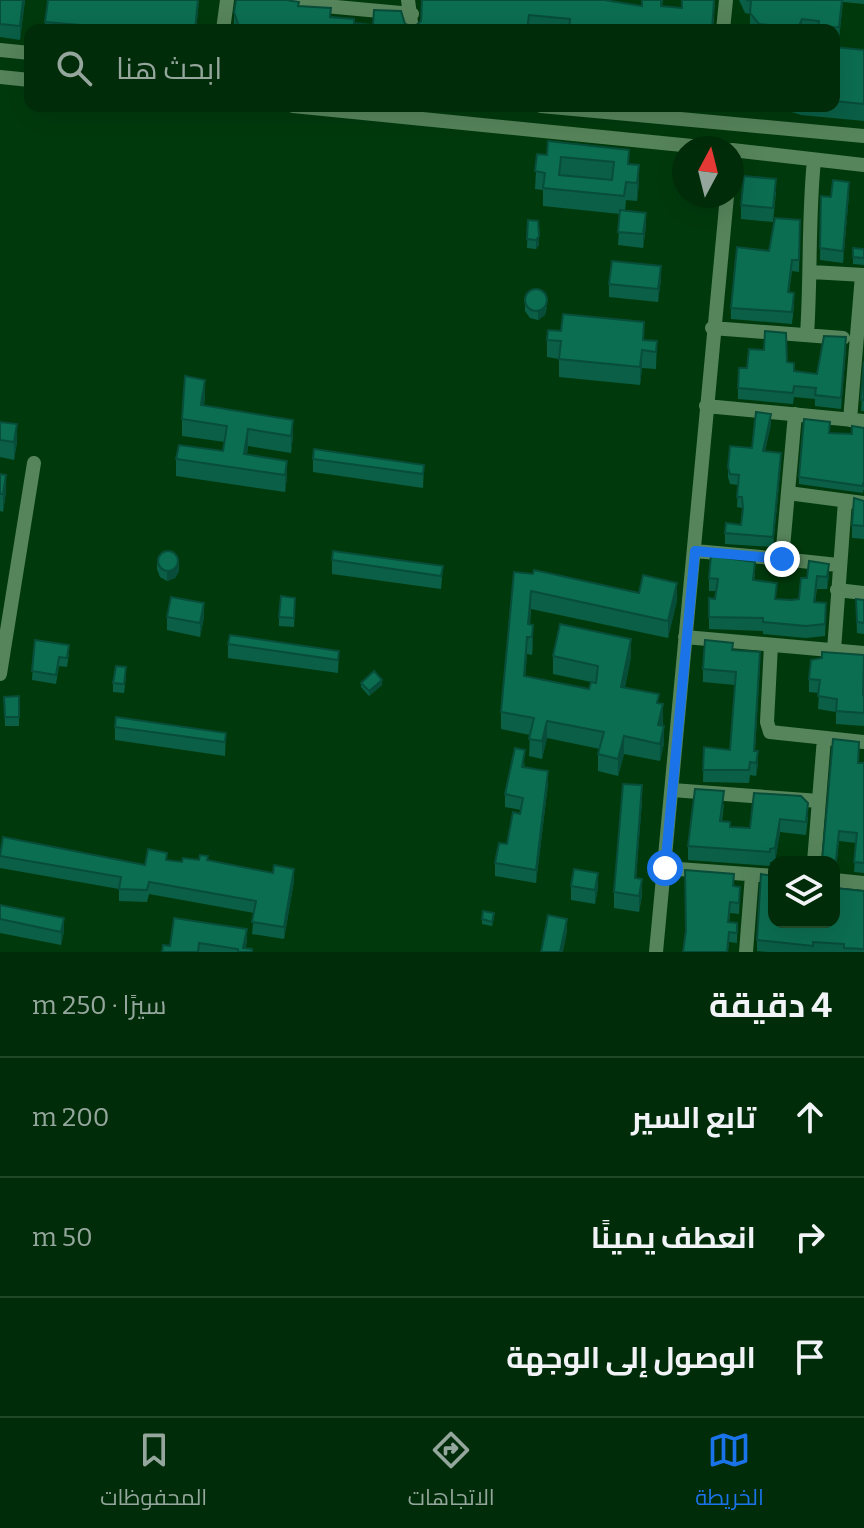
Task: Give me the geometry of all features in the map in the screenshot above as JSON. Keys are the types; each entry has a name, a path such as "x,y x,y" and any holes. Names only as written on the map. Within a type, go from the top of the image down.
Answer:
{"street":[{"path":"224,24 227,0"},
{"path":"260,0 319,3 411,15"},
{"path":"724,24 726,0"},
{"path":"0,50 24,52"},
{"path":"0,77 24,79"},
{"path":"353,112 672,144"},
{"path":"642,112 710,116 864,136"},
{"path":"707,136 710,116"},
{"path":"744,151 864,165"},
{"path":"807,335 811,272 808,223 814,160"},
{"path":"656,952 726,208"},
{"path":"706,406 857,421 856,339 863,275 811,272"},
{"path":"712,328 856,339"},
{"path":"782,559 795,414"},
{"path":"0,674 34,463"},
{"path":"788,493 864,503"},
{"path":"834,650 845,501"},
{"path":"695,551 838,565"},
{"path":"837,590 864,593"},
{"path":"685,637 864,653"},
{"path":"771,645 767,728 780,734 864,742"},
{"path":"814,856 824,738"},
{"path":"672,790 819,801"},
{"path":"665,868 768,876"},
{"path":"746,952 752,875"},
{"path":"840,881 864,883"}],"building":[{"path":"0,0 23,0 20,26 0,24"},
{"path":"48,0 198,0 196,24 45,22"},
{"path":"236,0 286,0 299,2 298,6 331,8 330,17 354,19 354,23 364,24 238,24 234,12"},
{"path":"422,0 604,0 642,6 642,0 661,0 661,6 682,8 682,0 714,0 712,24 570,24 570,19 529,15 528,24 418,24 421,21"},
{"path":"746,0 842,0 839,24 819,24 819,21 802,19 800,24 759,24 750,13 751,1"},
{"path":"374,10 401,11 405,24 373,24"},
{"path":"840,48 864,50 864,104 840,102"},
{"path":"548,141 629,150 628,164 639,165 637,183 626,182 624,196 543,188 545,173 535,171 537,154 547,155","holes":["561,157 614,162 612,180 559,175"]},
{"path":"744,176 776,179 773,208 744,205"},
{"path":"833,180 849,182 843,251 820,248 821,196 831,197"},
{"path":"620,210 646,213 643,234 618,232"},
{"path":"775,218 800,220 799,260 792,260 788,292 794,293 792,312 731,308 737,247 769,251"},
{"path":"528,220 538,221 539,236 536,240 527,239"},
{"path":"853,248 864,249 864,258 853,257"},
{"path":"612,261 661,266 658,289 609,284"},
{"path":"536,289 547,300 536,311 525,300"},
{"path":"563,314 644,322 643,340 657,341 656,352 642,350 640,367 559,359 561,341 547,340 548,330 561,331"},
{"path":"765,331 786,333 787,362 794,363 794,371 817,374 824,336 846,337 841,398 815,395 816,388 794,386 793,393 738,388 739,368 747,368 749,349 764,350"},
{"path":"864,361 864,400 861,400"},
{"path":"185,376 205,380 201,405 293,420 291,436 248,429 244,454 287,461 285,475 176,459 179,445 223,451 227,426 182,419"},
{"path":"756,412 771,414 763,451 781,453 773,537 725,533 726,523 741,525 743,509 742,497 737,497 739,475 730,474 728,467 730,446 752,448"},
{"path":"804,419 830,422 829,433 852,434 852,426 864,428 863,486 799,477"},
{"path":"0,422 17,424 14,442 0,440"},
{"path":"314,449 424,465 423,474 313,459"},
{"path":"0,474 6,475 3,494 0,494"},
{"path":"854,498 864,501 864,526 852,525"},
{"path":"168,551 175,554 178,561 175,568 168,571 161,568 158,561 161,554"},
{"path":"333,551 443,566 441,576 332,560"},
{"path":"711,556 755,562 753,580 777,583 775,599 799,599 801,578 807,578 809,561 829,564 827,577 817,576 814,602 826,603 825,624 806,626 763,622 763,618 709,617 709,598 715,599 718,579 709,578"},
{"path":"534,570 639,593 643,575 677,583 668,621 531,591 528,624 533,625 532,637 527,637 524,676 589,689 591,682 596,683 598,666 553,656 560,624 631,639 621,687 659,694 657,703 663,704 658,725 664,726 660,744 624,736 618,759 598,754 604,732 547,721 542,741 529,739 534,718 501,712 514,572 533,574"},
{"path":"281,596 295,598 294,618 279,617"},
{"path":"171,597 204,603 200,623 167,617"},
{"path":"856,599 864,600 864,623 857,622"},
{"path":"230,635 339,651 338,660 228,644"},
{"path":"35,640 69,645 67,658 59,657 56,675 32,671"},
{"path":"705,640 733,643 732,650 760,652 754,751 758,751 756,763 750,762 749,770 703,770 704,747 730,750 736,672 703,669"},
{"path":"822,652 864,655 864,713 836,711 837,699 818,696 820,680 809,679 811,660 822,658"},
{"path":"116,666 126,667 124,684 113,683"},
{"path":"374,671 382,680 369,691 361,683"},
{"path":"19,696 19,717 5,717 4,697"},
{"path":"116,717 226,733 225,742 115,727"},
{"path":"833,739 859,742 858,763 864,763 864,863 854,862 857,833 839,831 836,856 823,856"},
{"path":"515,748 525,750 522,767 548,771 536,870 495,863 499,843 507,844 513,812 520,814 523,798 505,794"},
{"path":"623,784 642,785 635,878 642,879 639,896 614,892"},
{"path":"695,789 724,791 720,821 730,822 730,827 750,828 754,793 801,796 808,803 806,822 780,819 775,848 770,852 688,846"},
{"path":"3,837 145,865 148,849 167,853 166,860 199,860 200,855 208,856 207,860 273,873 274,865 294,869 284,927 252,922 256,901 149,882 147,890 119,889 121,877 0,856"},
{"path":"574,869 598,873 595,890 571,886"},
{"path":"685,870 734,874 733,886 740,887 739,903 730,902 728,922 737,923 737,933 729,932 727,952 683,952 686,931"},
{"path":"761,874 768,875 768,928 840,928 840,889 864,891 864,949 844,948 844,944 813,942 813,946 757,940"},
{"path":"0,905 64,918 61,932 0,919"},
{"path":"483,911 494,913 492,922 482,919"},
{"path":"548,915 567,919 560,952 541,952"},
{"path":"174,918 247,929 243,948 252,949 252,952 199,943 198,952 162,952 163,945 170,946"}],"route":[{"path":"665,868 695,551 782,559"}]}
